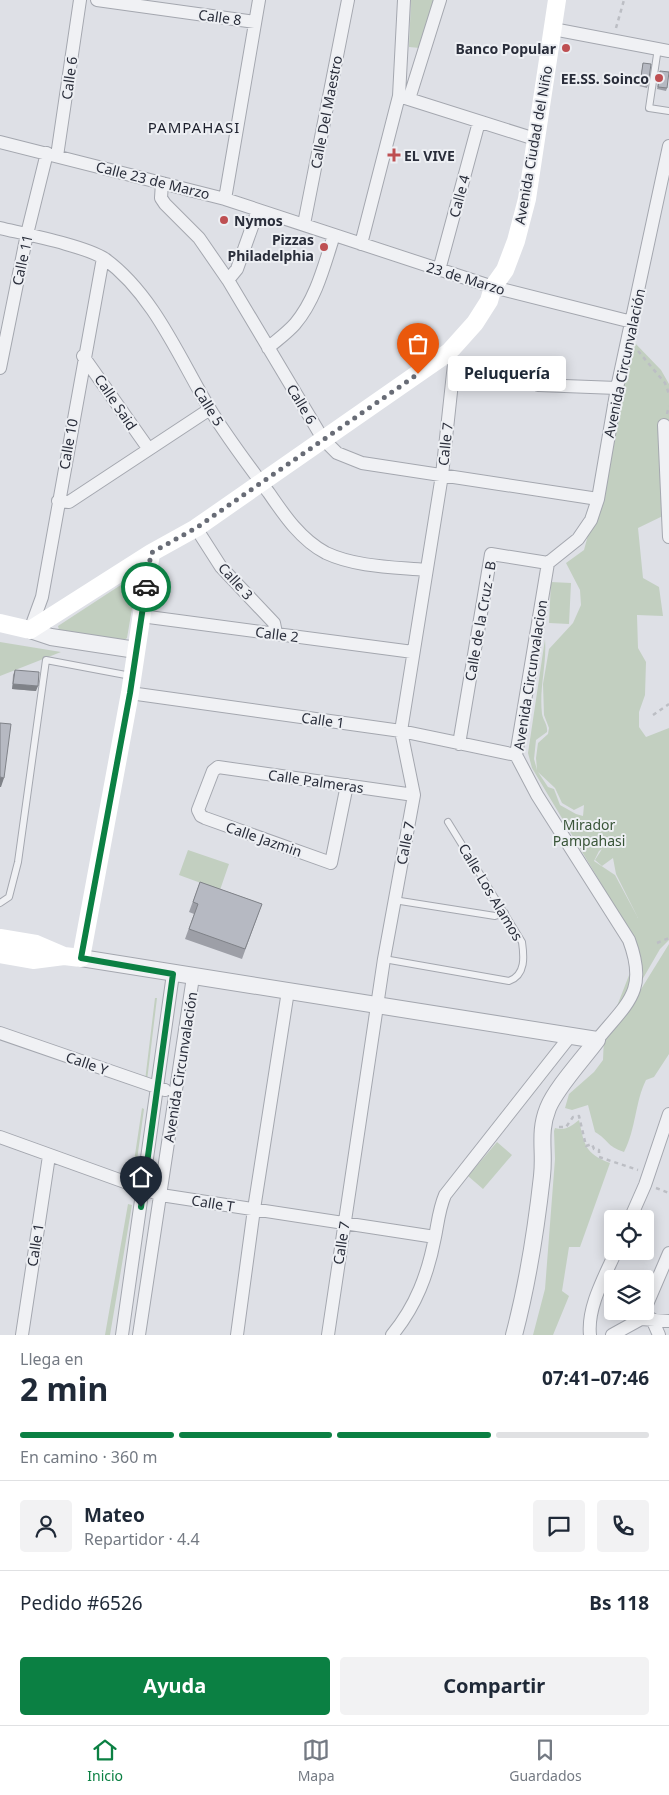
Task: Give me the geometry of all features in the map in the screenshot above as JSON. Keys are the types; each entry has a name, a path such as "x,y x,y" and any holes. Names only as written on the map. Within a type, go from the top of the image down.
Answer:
{"main road":[{"name":"Avenida Ciudad del Niño","path":"30,630 151,553 196,528 449,352 475,323 489,301 493,287 504,270 516,241 526,200 557,0"},
{"path":"73,957 131,684 151,553"},
{"path":"0,623 30,630"},
{"path":"0,938 36,944 73,957"},
{"path":"0,954 33,960 73,957"}],"street":[{"name":"Calle 6","path":"52,154 80,0"},
{"name":"Calle 8","path":"97,0 255,22"},
{"path":"226,199 259,0"},
{"name":"Calle Del Maestro","path":"304,224 348,0"},
{"path":"404,0 404,97"},
{"path":"362,244 404,97 440,0"},
{"path":"553,29 664,49"},
{"path":"404,97 535,139"},
{"name":"Calle 4","path":"439,270 479,122"},
{"name":"Calle 23 de Marzo","path":"0,142 226,199 304,224"},
{"name":"Avenida Circunvalación","path":"548,564 578,539 591,520 598,499 617,388 669,146"},
{"name":"Calle 11","path":"0,368 27,234 52,154"},
{"name":"Calle 6","path":"162,183 161,198 199,238 228,280 323,438 337,453 349,460 598,499"},
{"path":"228,280 237,269 258,210"},
{"name":"23 de Marzo","path":"304,224 493,287 632,322"},
{"name":"Calle 5","path":"0,228 27,234 102,258 115,268 147,303 210,409 261,483 288,520 312,544 326,553 367,565 426,570"},
{"path":"268,348 294,326 307,308 315,292 334,235"},
{"name":"Calle 10","path":"30,630 42,597 83,356 102,258"},
{"name":"Calle 7","path":"328,1335 379,1005 384,959 414,795 401,731 442,475 454,364 449,352"},
{"name":"Calle Said","path":"83,356 148,448"},
{"path":"538,385 617,388"},
{"path":"58,501 69,502 148,448 210,409"},
{"path":"664,425 669,537"},
{"name":"Calle 3","path":"196,528 221,567 274,622 276,634"},
{"name":"Calle de la Cruz - B","path":"459,744 491,554 548,564"},
{"name":"Avenida Circunvalacion","path":"548,564 516,755 537,795 629,940 637,961 637,979 633,996 597,1040"},
{"name":"Calle 2","path":"141,616 413,652"},
{"path":"30,630 50,637 136,650"},
{"name":"Calle 1","path":"131,684 401,731 516,755"},
{"name":"Calle Palmeras","path":"199,813 198,805 212,771 218,767 414,795"},
{"name":"Calle Jazmin","path":"199,813 205,818 331,863 347,785"},
{"path":"73,957 193,978 288,991 597,1040 553,1099 541,1128 542,1172 536,1224 527,1283 514,1335"},
{"name":"Avenida Circunvalación","path":"122,1335 159,1088 173,974"},
{"name":"Avenida Circunvalación","path":"140,1335 193,978"},
{"path":"237,1335 254,1209 288,991"},
{"name":"Calle Y","path":"0,1033 175,1093"},
{"path":"392,1335 414,1305 424,1280 435,1237 438,1210 444,1195 571,1035"},
{"path":"634,1210 669,1114"},
{"name":"Calle T","path":"0,1137 161,1195 435,1237"},
{"name":"Calle 1","path":"22,1335 49,1156"},
{"path":"654,1293 669,1253"},
{"path":"590,1335 589,1326 597,1295 612,1260"},
{"path":"654,1317 669,1320"},
{"path":"612,1335 638,1320"},
{"path":"649,1320 659,1335"}],"lane":[{"path":"664,49 649,108 669,111"},
{"path":"0,903 9,897 18,862 46,660 131,684"},
{"name":"Calle Los Alamos","path":"384,959 510,981 515,979 521,972 524,958 522,942 448,822"},
{"path":"394,900 495,916 505,913"}],"path":[{"path":"614,39 624,0"},
{"path":"636,349 660,377 669,394"},
{"path":"653,715 669,704"},
{"path":"658,943 669,938"},
{"path":"541,1128 550,1123 559,1122 559,1128 566,1127 573,1117 579,1116 586,1146 592,1144 594,1149 599,1150 599,1157 648,1174"}],"green space":[{"path":"411,0 436,0 420,48 409,47"},
{"name":"Mirador Pampahasi","path":"633,341 661,370 669,384 669,513 638,528 643,578 659,587 663,616 637,615 638,648 646,662 645,695 639,712 639,727 646,737 669,728 669,940 660,949 627,1006 610,1024 635,960 615,907 532,768 528,753 545,639 541,704 547,732 536,740 534,759 537,770 538,743 548,734 549,728 544,715 543,684 549,649 573,623 581,605 580,590 566,563 584,550 609,457","holes":["538,772 555,788 562,803 574,810 584,805 583,816 560,805 554,789 548,787","602,849 595,860 602,866 613,858 616,874 638,918 615,875 594,861"]},
{"path":"133,577 137,579 127,638 123,641 59,630 58,626"},
{"path":"551,582 571,583 569,624 549,623"},
{"path":"0,642 61,652 0,676"},
{"path":"188,850 229,864 220,890 179,875"},
{"path":"669,944 669,1054 654,1077 646,1080 642,1088 631,1134 624,1152 611,1145 595,1132 588,1105 572,1110 565,1108 569,1094 594,1072 603,1060 604,1036 630,1007"},
{"path":"155,998 157,998 146,1089 144,1089"},
{"path":"142,1108 144,1109 133,1189 130,1188"},
{"path":"579,1120 582,1136 587,1147 595,1156 610,1163 580,1247 569,1247 562,1291 569,1296 553,1335 533,1335 545,1289 555,1159 554,1131 555,1128 562,1129 568,1127"},
{"path":"497,1142 512,1155 483,1189 468,1176"},
{"path":"128,1204 132,1205 110,1335 105,1335"}],"building":[{"path":"643,63 651,64 648,85 640,84"},
{"path":"660,71 669,72 667,88 658,87"},
{"path":"15,670 39,672 38,686 13,684"},
{"path":"0,723 11,724 4,778 0,777"},
{"path":"200,882 262,904 245,949 189,929 198,904 193,902"}],"way so far":[{"path":"146,587 151,553 196,528 323,438 418,374"}],"place":[{"name":"Banco Popular","path":"566,48"},
{"name":"EE.SS. Soinco","path":"659,78"},
{"name":"EL VIVE","path":"394,155"},
{"name":"Nymos","path":"224,220"},
{"name":"Pizzas Philadelphia","path":"324,247"},
{"name":"Peluquería","path":"418,374"}],"district":[{"name":"PAMPAHASI","path":"194,127"}],"route":[{"path":"141,1207 159,1088 173,974 81,958 130,693 146,587"}]}
